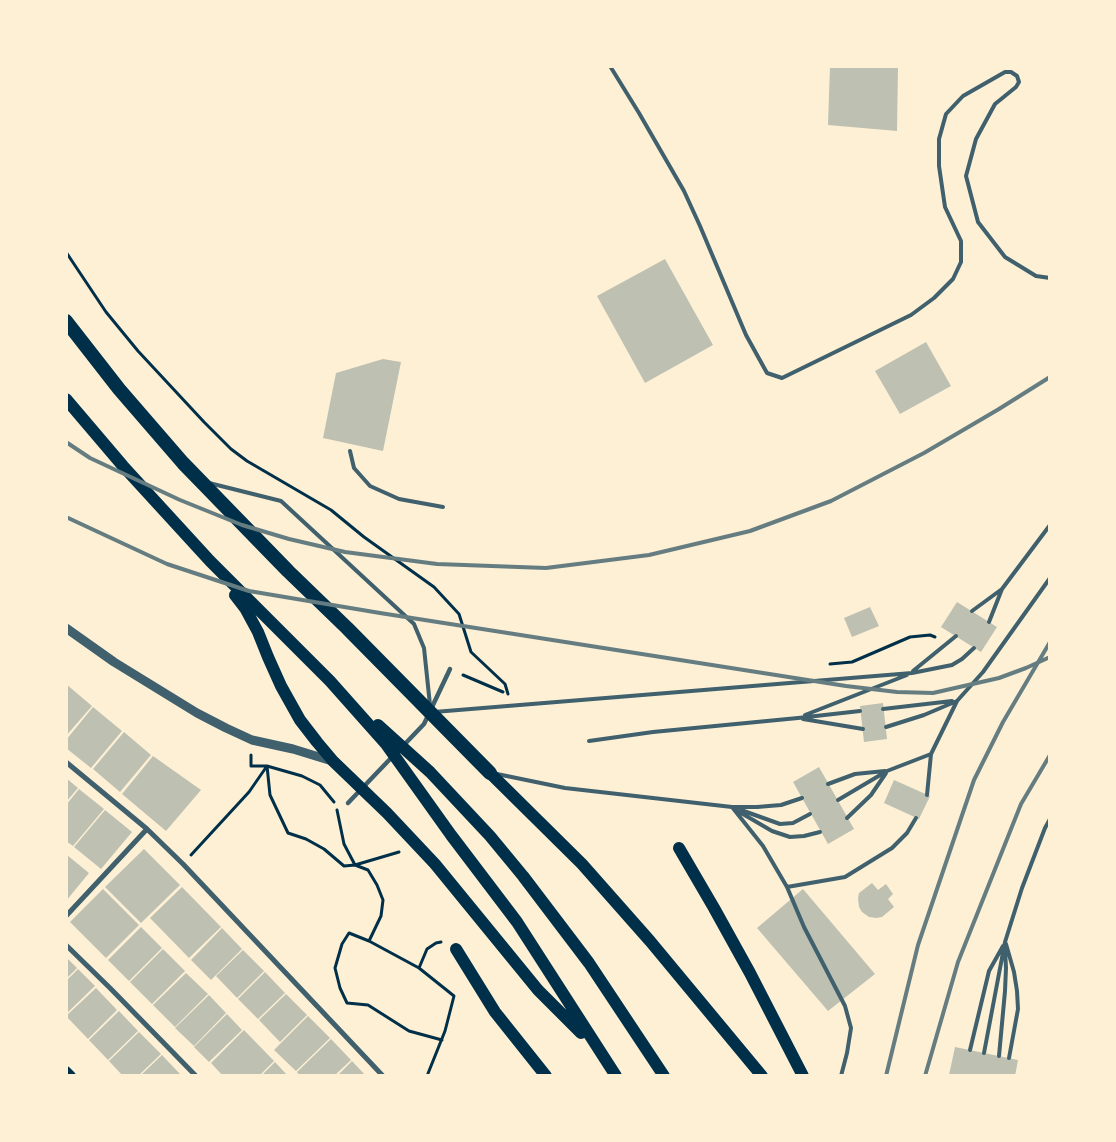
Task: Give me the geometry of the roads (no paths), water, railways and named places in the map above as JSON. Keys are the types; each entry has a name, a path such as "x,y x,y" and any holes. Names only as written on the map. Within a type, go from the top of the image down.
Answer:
{"highway":[{"path":"66,321 119,389 183,463 490,773"}],"main road":[{"path":"66,399 123,466 210,561 330,681 430,772 495,842 588,962 664,1076"},
{"path":"210,561 245,608 258,632 281,686 300,720 333,761 387,813 440,870 538,990 599,1050"},
{"path":"330,681 386,744 517,922 616,1076"},
{"path":"490,773 582,864 650,941 762,1076"},
{"path":"679,848 750,973 803,1076"},
{"path":"456,949 495,1012 546,1076"},
{"path":"66,1071 71,1076"}],"street":[{"path":"66,628 114,662 197,713 226,728 252,740 293,749 333,761"},
{"path":"348,803 424,724 450,669"},
{"path":"66,762 148,829 384,1076"},
{"path":"66,916 148,829"},
{"path":"66,945 196,1076"}],"lane":[{"path":"610,66 684,192 746,335 767,373 782,378 911,315 934,298 953,279 961,262 961,241 945,207 939,166 939,139 946,114 963,96 1005,72 1011,72 1017,76 1019,82 1016,88 995,104 976,139 966,176 978,222 1004,257 1036,276 1050,278"},
{"path":"350,452 354,468 370,486 399,498 443,507"},
{"path":"200,481 280,501 414,624 424,648 430,712 912,673 952,665 974,648"},
{"path":"990,622 1002,589 1050,524"},
{"path":"927,795 931,754 957,701 983,672 1050,578"},
{"path":"972,611 1002,589"},
{"path":"798,718 912,673 956,636"},
{"path":"883,709 957,701"},
{"path":"886,727 924,715 957,701"},
{"path":"589,741 653,732 860,710"},
{"path":"798,718 862,729"},
{"path":"838,800 887,771 931,754"},
{"path":"828,784 855,774 887,771"},
{"path":"847,818 872,795 887,771"},
{"path":"490,773 565,788 732,807 781,805 802,798"},
{"path":"732,807 780,824 793,823 810,814"},
{"path":"732,807 772,831 790,837 820,832"},
{"path":"732,807 763,846 787,887 804,927 846,1006 851,1028 841,1076"},
{"path":"787,887 845,877 892,848 907,833 916,818"},
{"path":"984,1053 1005,942 1022,888 1050,819"},
{"path":"970,1050 989,971 1005,942"},
{"path":"999,1056 1006,991 1005,942"},
{"path":"1005,942 1014,972 1018,1009 1009,1058"}],"railway":[{"path":"66,442 90,458 180,500 242,525 289,539 345,552 437,564 546,568 649,555 750,531 831,501 924,453 1050,377"},
{"path":"66,517 167,564 249,591 846,686 897,692 933,693 999,678 1050,657"},
{"path":"886,1076 918,945 974,780 1003,722 1050,642"},
{"path":"925,1076 958,962 1021,804 1050,755"}]}
